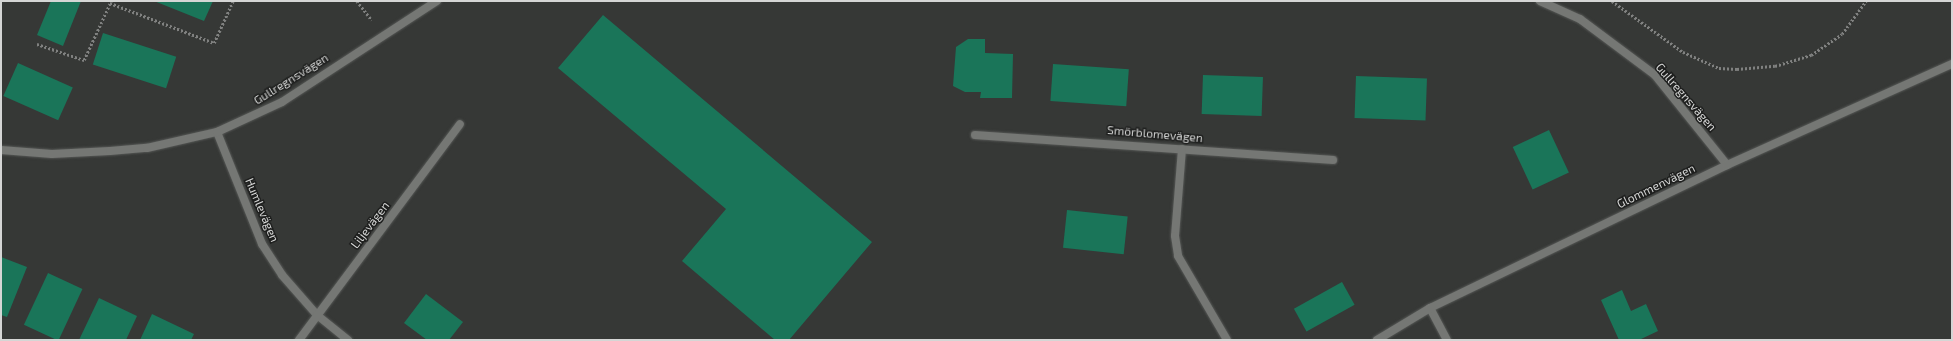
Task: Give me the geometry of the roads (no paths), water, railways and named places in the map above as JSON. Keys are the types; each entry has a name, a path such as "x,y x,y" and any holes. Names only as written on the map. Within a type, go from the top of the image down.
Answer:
{"street":[{"name":"Gullregnsvägen","path":"1,150 52,154 147,148 218,132 282,102 381,35 437,1"},
{"name":"Gullregnsvägen","path":"1540,1 1580,19 1655,75 1727,165"},
{"name":"Glommenvägen","path":"1376,340 1430,308 1727,165 1952,64"},
{"name":"Liljevägen","path":"299,340 460,124"},
{"name":"Humlevägen","path":"218,132 262,244 282,275 317,315 348,340"},
{"name":"Smörblomevägen","path":"975,135 1333,160"},
{"path":"1182,149 1175,236 1178,256 1227,340"},
{"path":"1430,308 1447,340"}]}
